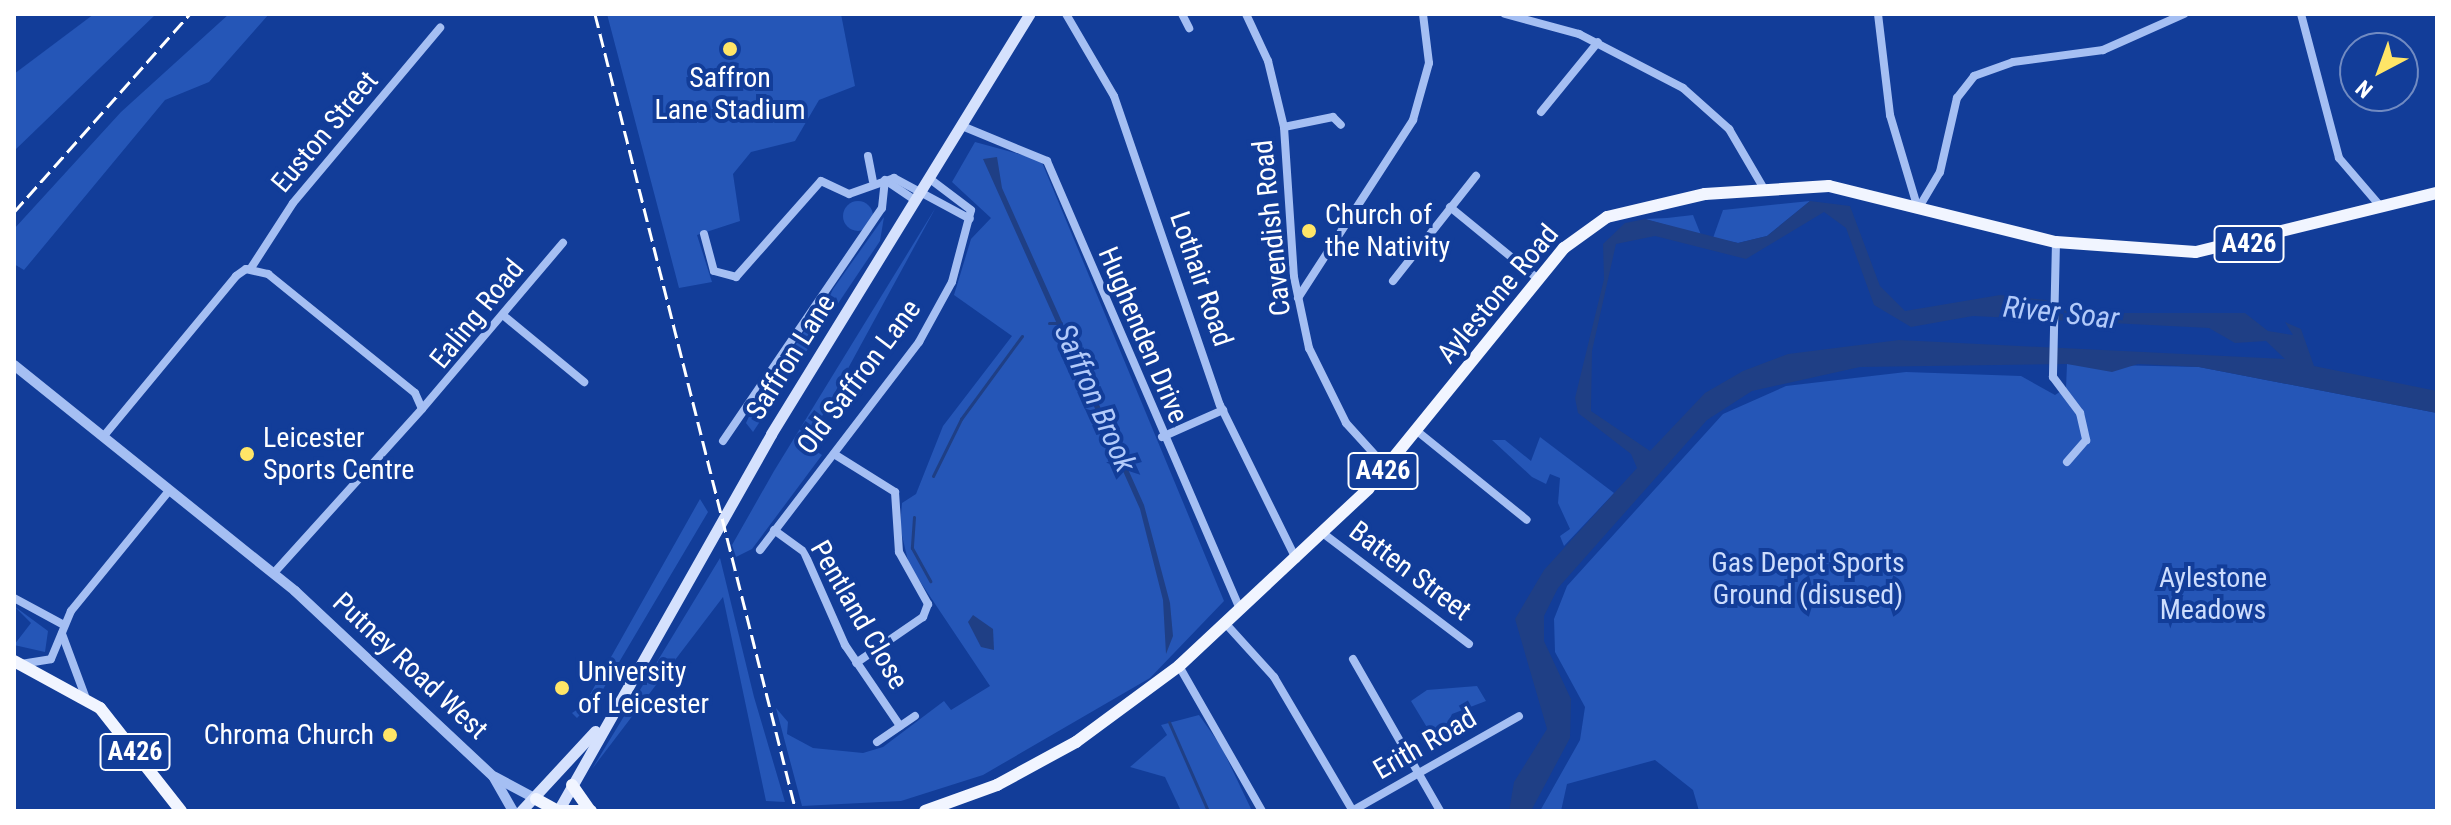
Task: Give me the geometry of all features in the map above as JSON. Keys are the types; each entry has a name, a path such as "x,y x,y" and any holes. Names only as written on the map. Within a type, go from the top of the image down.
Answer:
{"main road":[{"name":"Saffron Lane","path":"557,811 599,727 1029,14"},
{"name":"Aylestone Road","path":"925,811 1063,749 1179,666 1324,534 1417,431 1564,248 1607,217 1764,189 1829,186 2056,242 2196,252 2437,193"},
{"name":"A426","path":"17,662 85,696 181,811"},
{"name":"Saffron Lane","path":"521,811 536,799 599,727"},
{"path":"572,785 591,811"},
{"path":"536,799 557,811 591,811"}],"street":[{"name":"Lothair Road","path":"1066,14 1114,96 1223,410 1296,559"},
{"path":"1182,14 1189,28"},
{"name":"Cavendish Road","path":"1246,14 1268,61 1284,127 1298,298 1329,395 1386,467"},
{"path":"1298,298 1413,120 1429,63 1423,14"},
{"path":"1505,14 1598,42 1709,108 1743,147 1764,189"},
{"path":"1878,14 1890,115 1918,209"},
{"path":"1918,209 1940,172 1957,98 1974,76 2013,62 2103,50 2184,14"},
{"path":"2301,14 2339,158 2381,207"},
{"name":"Euston Street","path":"103,437 236,276 251,268 293,203 440,28"},
{"path":"1541,112 1598,42"},
{"path":"1284,127 1333,117 1341,125"},
{"name":"Hughenden Drive","path":"962,126 1044,155 1162,437 1240,610"},
{"path":"868,156 873,181"},
{"path":"1393,281 1476,176"},
{"path":"930,179 968,207 970,219"},
{"path":"704,234 714,271 736,277 812,184 849,194 873,181 885,180 923,190 970,219"},
{"path":"885,180 916,201"},
{"path":"723,441 882,208 885,180"},
{"path":"1450,207 1538,279"},
{"name":"Old Saffron Lane","path":"760,550 926,331 956,274 970,219"},
{"path":"2056,242 2053,377 2085,425 2081,452 2067,462"},
{"name":"Ealing Road","path":"274,573 504,316 563,243"},
{"path":"251,268 415,393 422,409"},
{"path":"504,316 584,382"},
{"name":"Putney Road West","path":"14,365 295,591 493,776 536,799"},
{"path":"1162,437 1223,410"},
{"path":"1417,431 1527,520"},
{"path":"834,454 895,492 899,552 928,604 923,617 856,663"},
{"path":"17,662 51,659 62,629 169,491"},
{"name":"Pentland Close","path":"774,530 804,552 856,663 900,726"},
{"name":"Batten Street","path":"1324,534 1469,644"},
{"path":"14,598 62,629 85,696"},
{"path":"1226,624 1274,677 1352,811"},
{"path":"1353,659 1440,811"},
{"path":"1179,666 1262,811"},
{"name":"Pentland Close","path":"877,742 915,716"},
{"name":"Erith Road","path":"1352,811 1519,716"},
{"name":"Putney Road West","path":"493,776 513,811"}],"green space":[{"path":"94,14 156,14 14,151 14,74"},
{"path":"229,14 269,14 209,82 165,100 24,270 14,264 14,229 121,112"},
{"path":"607,14 841,14 855,86 819,100 795,141 751,152 733,174 740,221 697,235 712,282 679,288"},
{"path":"975,142 1041,160 1224,601 1150,678 983,775 901,801 802,806 776,708 788,722 787,734 813,748 863,753 883,747 944,701 951,710 990,686 909,565 900,527 902,503 916,494 943,426 1012,336 954,295 971,239 991,218 952,182"},
{"path":"858,201 864,202 872,210 872,222 864,230 858,231 852,230 844,222 843,216 844,210 852,202"},
{"path":"1810,201 1767,236 1738,243 1713,238 1723,210"},
{"path":"936,207 815,429 808,446 822,455 752,549 736,557 732,545 774,471"},
{"path":"1693,215 1701,235 1645,219 1667,218"},
{"path":"884,217 880,241 835,308 828,300 833,289"},
{"path":"816,314 825,323 753,432 746,423 753,408"},
{"path":"2067,364 2199,367 2437,413 2437,811 1699,811 1693,790 1655,760 1567,784 1561,811 1540,811 1580,740 1585,707 1555,652 1554,619 1567,586 1723,414 1786,386 1906,372 2021,376 2055,395 2066,388"},
{"path":"1540,437 1614,493 1564,546 1560,536 1570,529 1558,503 1560,478 1550,474 1546,484 1532,477 1492,440 1505,440 1531,461"},
{"path":"700,499 708,512 602,691 577,718 572,713 584,705"},
{"path":"720,558 754,697 785,802 766,801 723,597 592,769"},
{"path":"14,606 48,631 45,652 14,645 31,623"},
{"path":"1477,686 1486,701 1452,714 1441,738 1431,734 1411,701 1427,690"},
{"path":"1199,715 1221,746 1252,811 1181,811 1165,777 1130,767 1167,735 1161,725"}],"water":[{"path":"997,157 1002,188 1144,505 1170,603 1173,636 1166,654 1163,600 1140,509 983,159"},
{"name":"River Soar","path":"1810,201 1850,206 1880,286 1905,311 2000,295 2046,300 2070,313 2245,313 2268,331 2293,335 2285,322 2301,329 2314,366 2437,391 2437,413 2199,367 2138,364 2112,372 2067,364 1860,367 1752,391 1707,420 1558,588 1544,616 1544,641 1571,699 1570,738 1531,811 1509,811 1514,782 1547,729 1515,619 1544,570 1637,468 1631,454 1578,413 1575,398 1604,279 1603,244 1625,223 1645,219 1738,243 1767,236","holes":["1824,212 1846,228 1874,305 1911,327 1973,316 2209,328 2235,343 2266,341 2285,359 1899,340 1788,354 1743,371 1705,393 1650,451 1591,411 1592,351 1616,244 1655,236 1746,259"]},
{"path":"973,615 993,629 994,650 981,647 968,622"}],"waterway":[{"path":"1049,323 1061,323"},
{"path":"933,476 961,419 1022,336"},
{"path":"914,517 912,548 930,581"},
{"name":"Saffron Brook","path":"1169,722 1208,811"}],"railway":[{"path":"14,212 190,14"},
{"path":"595,14 796,811"}],"place":[{"name":"Saffron Lane Stadium","path":"730,49"},
{"name":"Church of the Nativity","path":"1309,231"},
{"name":"Leicester Sports Centre","path":"247,454"},
{"name":"University of Leicester","path":"562,688"},
{"name":"Chroma Church","path":"390,735"}],"park label":[{"name":"Gas Depot Sports Ground (disused)","path":"1808,579"},
{"name":"Aylestone Meadows","path":"2213,594"}]}
